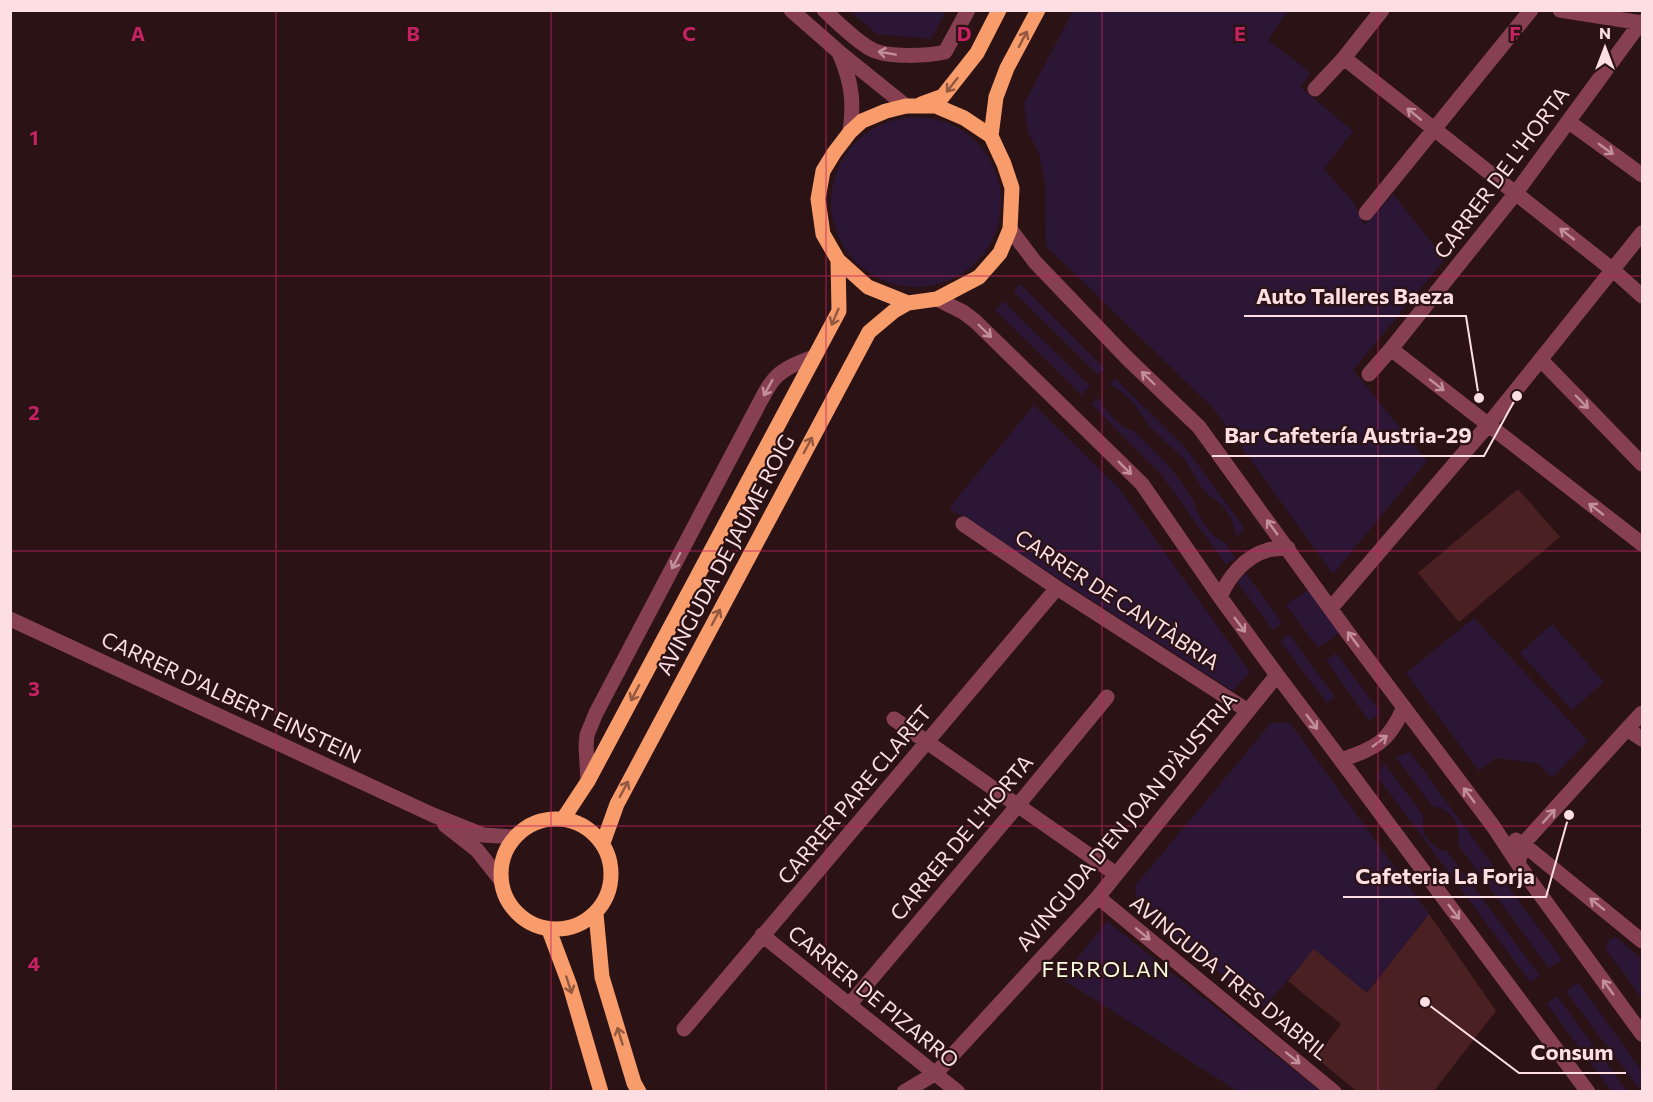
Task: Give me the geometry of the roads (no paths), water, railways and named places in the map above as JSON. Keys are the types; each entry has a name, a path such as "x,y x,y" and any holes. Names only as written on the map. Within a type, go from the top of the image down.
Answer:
{"main road":[{"path":"999,10 977,53 944,96 886,111 862,121 850,132 823,171 818,199 824,234 838,260 868,287 908,303 938,298 979,278 1000,253 1010,229 1012,188 991,136 996,97 1007,68 1038,10"},
{"path":"911,106 936,106 963,118 991,136"},
{"name":"AVINGUDA DE JAUME ROIG","path":"563,819 588,781 839,311 838,260"},
{"name":"AVINGUDA DE JAUME ROIG","path":"603,843 616,804 869,332 908,303"},
{"path":"563,819 586,827 603,843 612,867 609,892 596,914 575,927 549,930 526,921 508,903 500,879 503,857 514,837 537,822 563,819"},
{"path":"596,914 602,977 634,1083 639,1092"},
{"path":"549,930 570,986 601,1092"}],"street":[{"path":"791,10 839,52 911,106"},
{"path":"824,10 872,50 894,55 930,55 945,52 968,10"},
{"path":"1315,89 1344,58 1382,10"},
{"path":"1366,213 1531,10"},
{"path":"1560,10 1642,22"},
{"name":"CARRER DE L'HORTA","path":"1369,374 1515,194 1642,22"},
{"path":"839,52 849,76 853,110 850,132"},
{"path":"1344,58 1613,270 1642,296"},
{"path":"1569,122 1642,175"},
{"path":"1010,229 1035,262 1199,427 1493,826 1518,864 1642,1034"},
{"path":"1331,608 1488,425 1642,233"},
{"path":"938,298 975,321 1142,484 1277,675 1588,1092"},
{"path":"1391,349 1642,544"},
{"name":"AVINGUDA DE JAUME ROIG","path":"588,781 587,735 596,712 741,438 773,379 786,368 814,357"},
{"path":"1541,360 1642,464"},
{"name":"CARRER DE CANTÀBRIA","path":"963,524 1057,588 1248,711"},
{"path":"1220,597 1226,584 1247,560 1269,549 1288,548"},
{"name":"CARRER PARE CLARET","path":"684,1029 1057,588"},
{"name":"CARRER D'ALBERT EINSTEIN","path":"10,619 433,816 483,835 514,837"},
{"name":"AVINGUDA D'EN JOAN D'ÀUSTRIA","path":"904,1092 936,1073 1098,897 1277,675"},
{"name":"CARRER DE L'HORTA","path":"850,1004 1107,697"},
{"path":"1341,760 1378,745 1391,732 1404,707"},
{"path":"1518,864 1523,844 1642,713"},
{"path":"894,719 1116,874"},
{"path":"1627,729 1642,739"},
{"name":"CARRER D'ALBERT EINSTEIN","path":"433,816 477,850 500,879"},
{"path":"1493,826 1523,844 1642,941"},
{"name":"AVINGUDA TRES D'ABRIL","path":"1098,897 1334,1092"},
{"name":"CARRER DE PIZARRO","path":"762,935 958,1092"}],"place":[{"name":"Bar Cafetería Austria-29","path":"1517,396"},
{"name":"Auto Talleres Baeza","path":"1479,398"},
{"name":"Cafeteria La Forja","path":"1569,815"},
{"name":"Consum","path":"1425,1002"}],"district":[{"name":"FERROLAN","path":"1106,969"}]}
